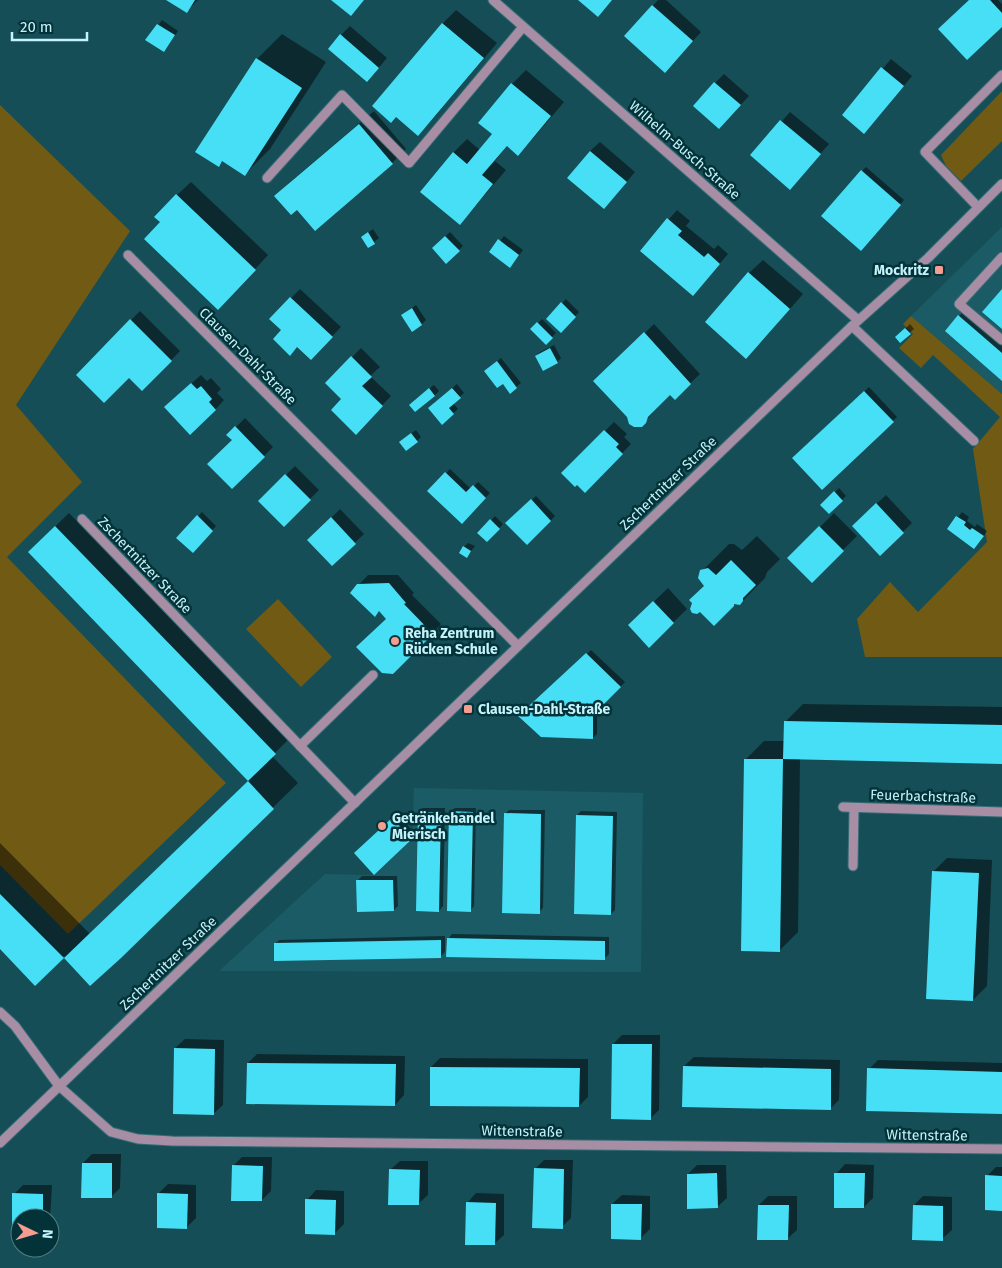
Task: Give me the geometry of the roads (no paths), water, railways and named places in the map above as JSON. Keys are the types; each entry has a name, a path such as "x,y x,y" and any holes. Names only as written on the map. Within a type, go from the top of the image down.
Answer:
{"street":[{"name":"Wilhelm-Busch-Straße","path":"493,0 855,323 974,441"},
{"path":"267,178 342,95 409,163 523,26"},
{"path":"978,207 925,152 1002,75"},
{"name":"Zschertnitzer Straße","path":"0,1143 855,323 928,258 1002,184"},
{"name":"Clausen-Dahl-Straße","path":"128,255 518,646"},
{"path":"1002,258 959,304 1002,340"},
{"name":"Zschertnitzer Straße","path":"82,519 355,803"},
{"path":"300,746 373,675"},
{"name":"Feuerbachstraße","path":"843,807 1002,812"},
{"path":"853,866 854,808"},
{"path":"0,1012 15,1026 60,1086"},
{"name":"Wittenstraße","path":"60,1086 111,1132 138,1139 172,1141 1002,1149"}],"place":[{"name":"Mockritz","path":"939,270"},
{"name":"Reha Zentrum Rücken Schule","path":"395,641"},
{"name":"Clausen-Dahl-Straße","path":"468,709"},
{"name":"Getränkehandel Mierisch","path":"382,826"}]}
